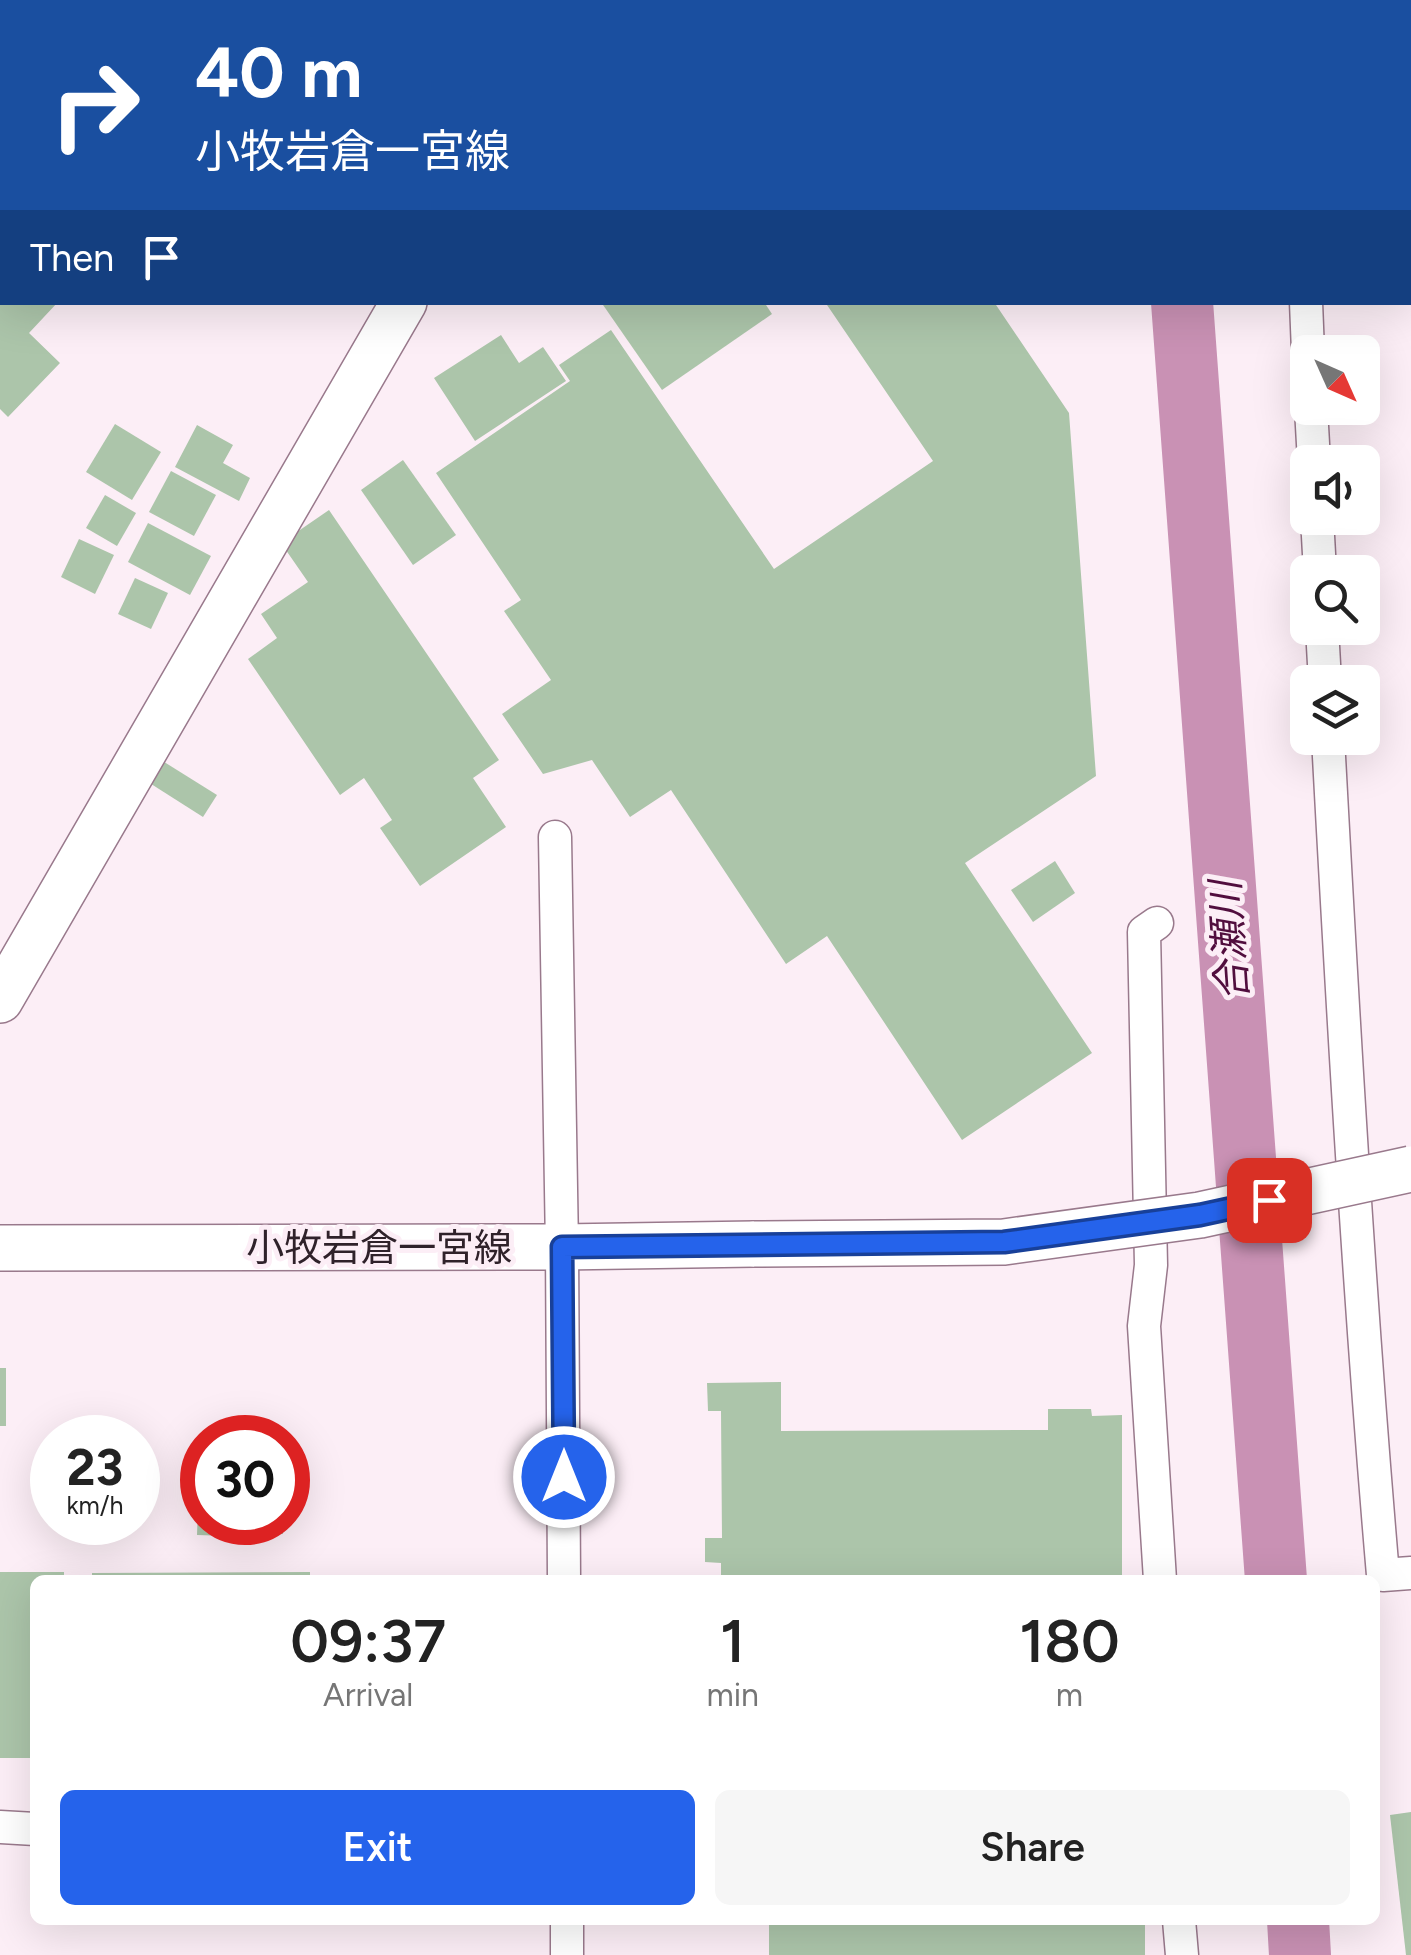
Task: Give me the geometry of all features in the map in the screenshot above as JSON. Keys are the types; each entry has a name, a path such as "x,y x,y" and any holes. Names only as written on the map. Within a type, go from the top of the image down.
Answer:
{"main road":[{"path":"0,1000 402,305"},
{"name":"小牧岩倉一宮線","path":"0,1248 1004,1242 1200,1215 1411,1170"}],"street":[{"path":"1306,305 1307,335"},
{"path":"1329,755 1363,1340 1383,1575 1411,1573"},
{"path":"556,837 564,1575"},
{"path":"1157,923 1144,932 1151,1266 1144,1326 1160,1575"},
{"path":"0,1828 30,1829"},
{"path":"567,1925 568,1955"},
{"path":"1179,1925 1182,1955"}],"building":[{"path":"0,305 55,305 29,333 60,363 8,417 0,409"},
{"path":"603,305 766,305 772,314 662,390"},
{"path":"827,305 996,305 1069,413 1096,776 965,863 1092,1053 962,1140 827,936 786,964 671,790 630,817 592,760 543,774 502,714 551,680 504,611 521,600 436,473 570,381 559,365 611,330 774,569 933,461"},
{"path":"501,335 519,363 543,347 566,381 475,441 434,378"},
{"path":"115,424 161,452 132,500 86,472"},
{"path":"197,425 233,445 223,463 250,478 239,501 175,467"},
{"path":"403,460 456,535 413,565 361,490"},
{"path":"171,471 216,495 194,536 149,512"},
{"path":"105,495 136,513 117,546 86,528"},
{"path":"329,510 499,760 473,778 506,827 420,886 380,828 392,820 364,778 340,795 248,659 277,638 261,614 308,582 281,543"},
{"path":"148,523 211,556 190,595 128,562"},
{"path":"79,539 114,555 95,594 61,577"},
{"path":"135,578 168,593 151,629 118,614"},
{"path":"161,760 217,795 203,817 148,782"},
{"path":"1055,861 1075,893 1033,922 1011,890"},
{"path":"0,1368 6,1368 6,1426 0,1426"},
{"path":"781,1382 781,1431 1048,1430 1048,1409 1091,1409 1092,1416 1122,1415 1122,1575 721,1575 721,1563 705,1562 705,1538 722,1538 721,1411 708,1411 707,1383"},
{"path":"0,1572 64,1572 30,1575 30,1758 0,1758"},
{"path":"310,1572 310,1575 92,1575"},
{"path":"1411,1812 1411,1955 1406,1955 1390,1815"},
{"path":"769,1925 1145,1925 1145,1955 769,1955"}],"waterway":[{"name":"合瀬川","path":"1182,305 1276,1575"},
{"name":"合瀬川","path":"1298,1925 1300,1955"}],"route":[{"path":"564,1477 562,1247 1004,1242 1200,1215 1269,1200"}]}
